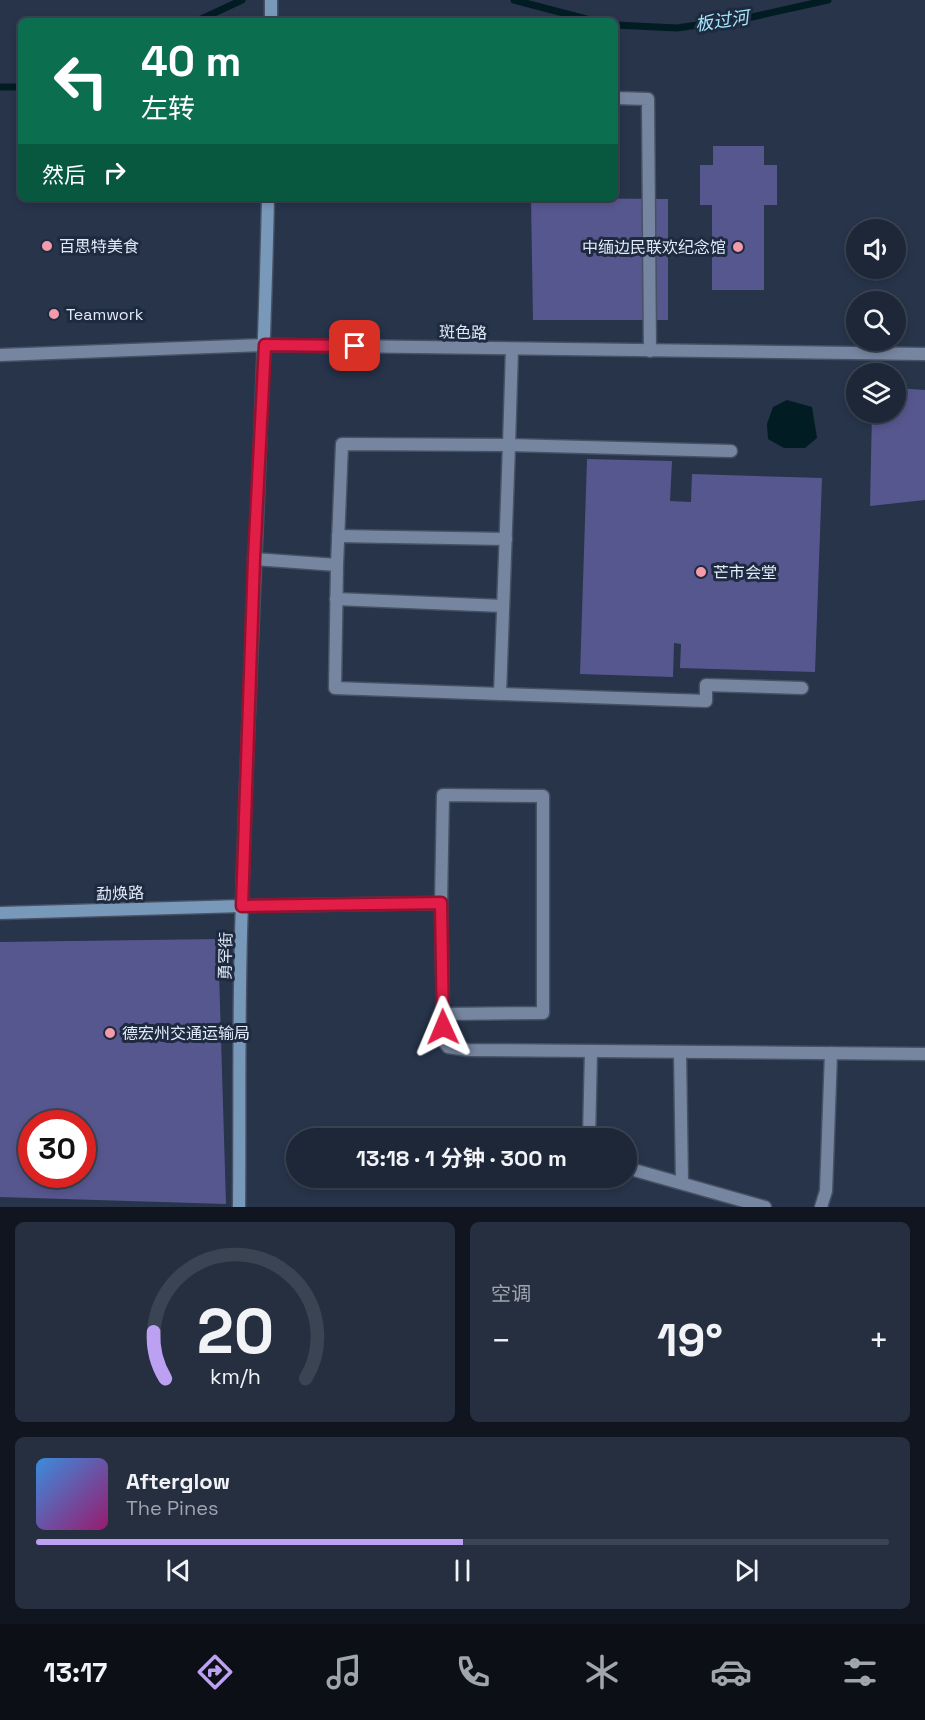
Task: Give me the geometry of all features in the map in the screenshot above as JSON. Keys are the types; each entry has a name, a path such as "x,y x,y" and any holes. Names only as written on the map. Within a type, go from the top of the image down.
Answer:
{"street":[{"path":"271,0 272,18"},
{"path":"618,98 648,99 650,351"},
{"name":"勇罕街","path":"239,1207 242,906 254,559 265,345 268,201"},
{"name":"斑色路","path":"0,355 265,345 925,354"},
{"path":"500,694 512,349"},
{"path":"732,451 509,445 342,444 335,688 706,701 706,685 802,688"},
{"path":"338,536 506,539"},
{"path":"254,559 337,565"},
{"path":"336,600 503,606"},
{"path":"443,1014 543,1012 543,796 443,795 441,903 443,1041 448,1047 468,1050 925,1054"},
{"path":"242,906 441,903"},
{"name":"勐焕路","path":"0,913 242,906"},
{"path":"589,1128 591,1051"},
{"path":"680,1052 682,1183"},
{"path":"821,1207 826,1191 831,1053"},
{"path":"637,1171 765,1207"}],"water":[{"path":"787,400 812,407 817,438 805,448 784,448 768,439 767,424 773,407"}],"building":[{"name":"中缅边民联欢纪念馆","path":"713,146 764,146 764,165 777,165 777,205 764,205 764,290 712,290 712,205 700,205 700,165 713,165"},
{"path":"668,199 668,320 533,320 531,201"},
{"path":"906,389 925,390 925,500 870,506 872,423 906,423"},
{"name":"芒市会堂","path":"587,459 672,461 670,501 691,502 692,474 822,478 815,672 680,668 681,644 674,643 673,677 580,674"},
{"name":"德宏州交通运输局","path":"218,939 226,1204 0,1197 0,942"}],"waterway":[{"name":"板过河","path":"203,18 242,0"},
{"name":"板过河","path":"514,0 583,18"},
{"name":"板过河","path":"618,25 677,28 752,17 828,0"},
{"name":"板过河","path":"0,87 18,87"}],"place":[{"name":"百思特美食","path":"47,246"},
{"name":"中缅边民联欢纪念馆","path":"738,247"},
{"name":"Teamwork","path":"54,314"},
{"name":"芒市会堂","path":"701,572"},
{"name":"德宏州交通运输局","path":"110,1033"}],"route":[{"path":"355,346 265,345 254,559 242,906 441,903 443,1027"}]}
